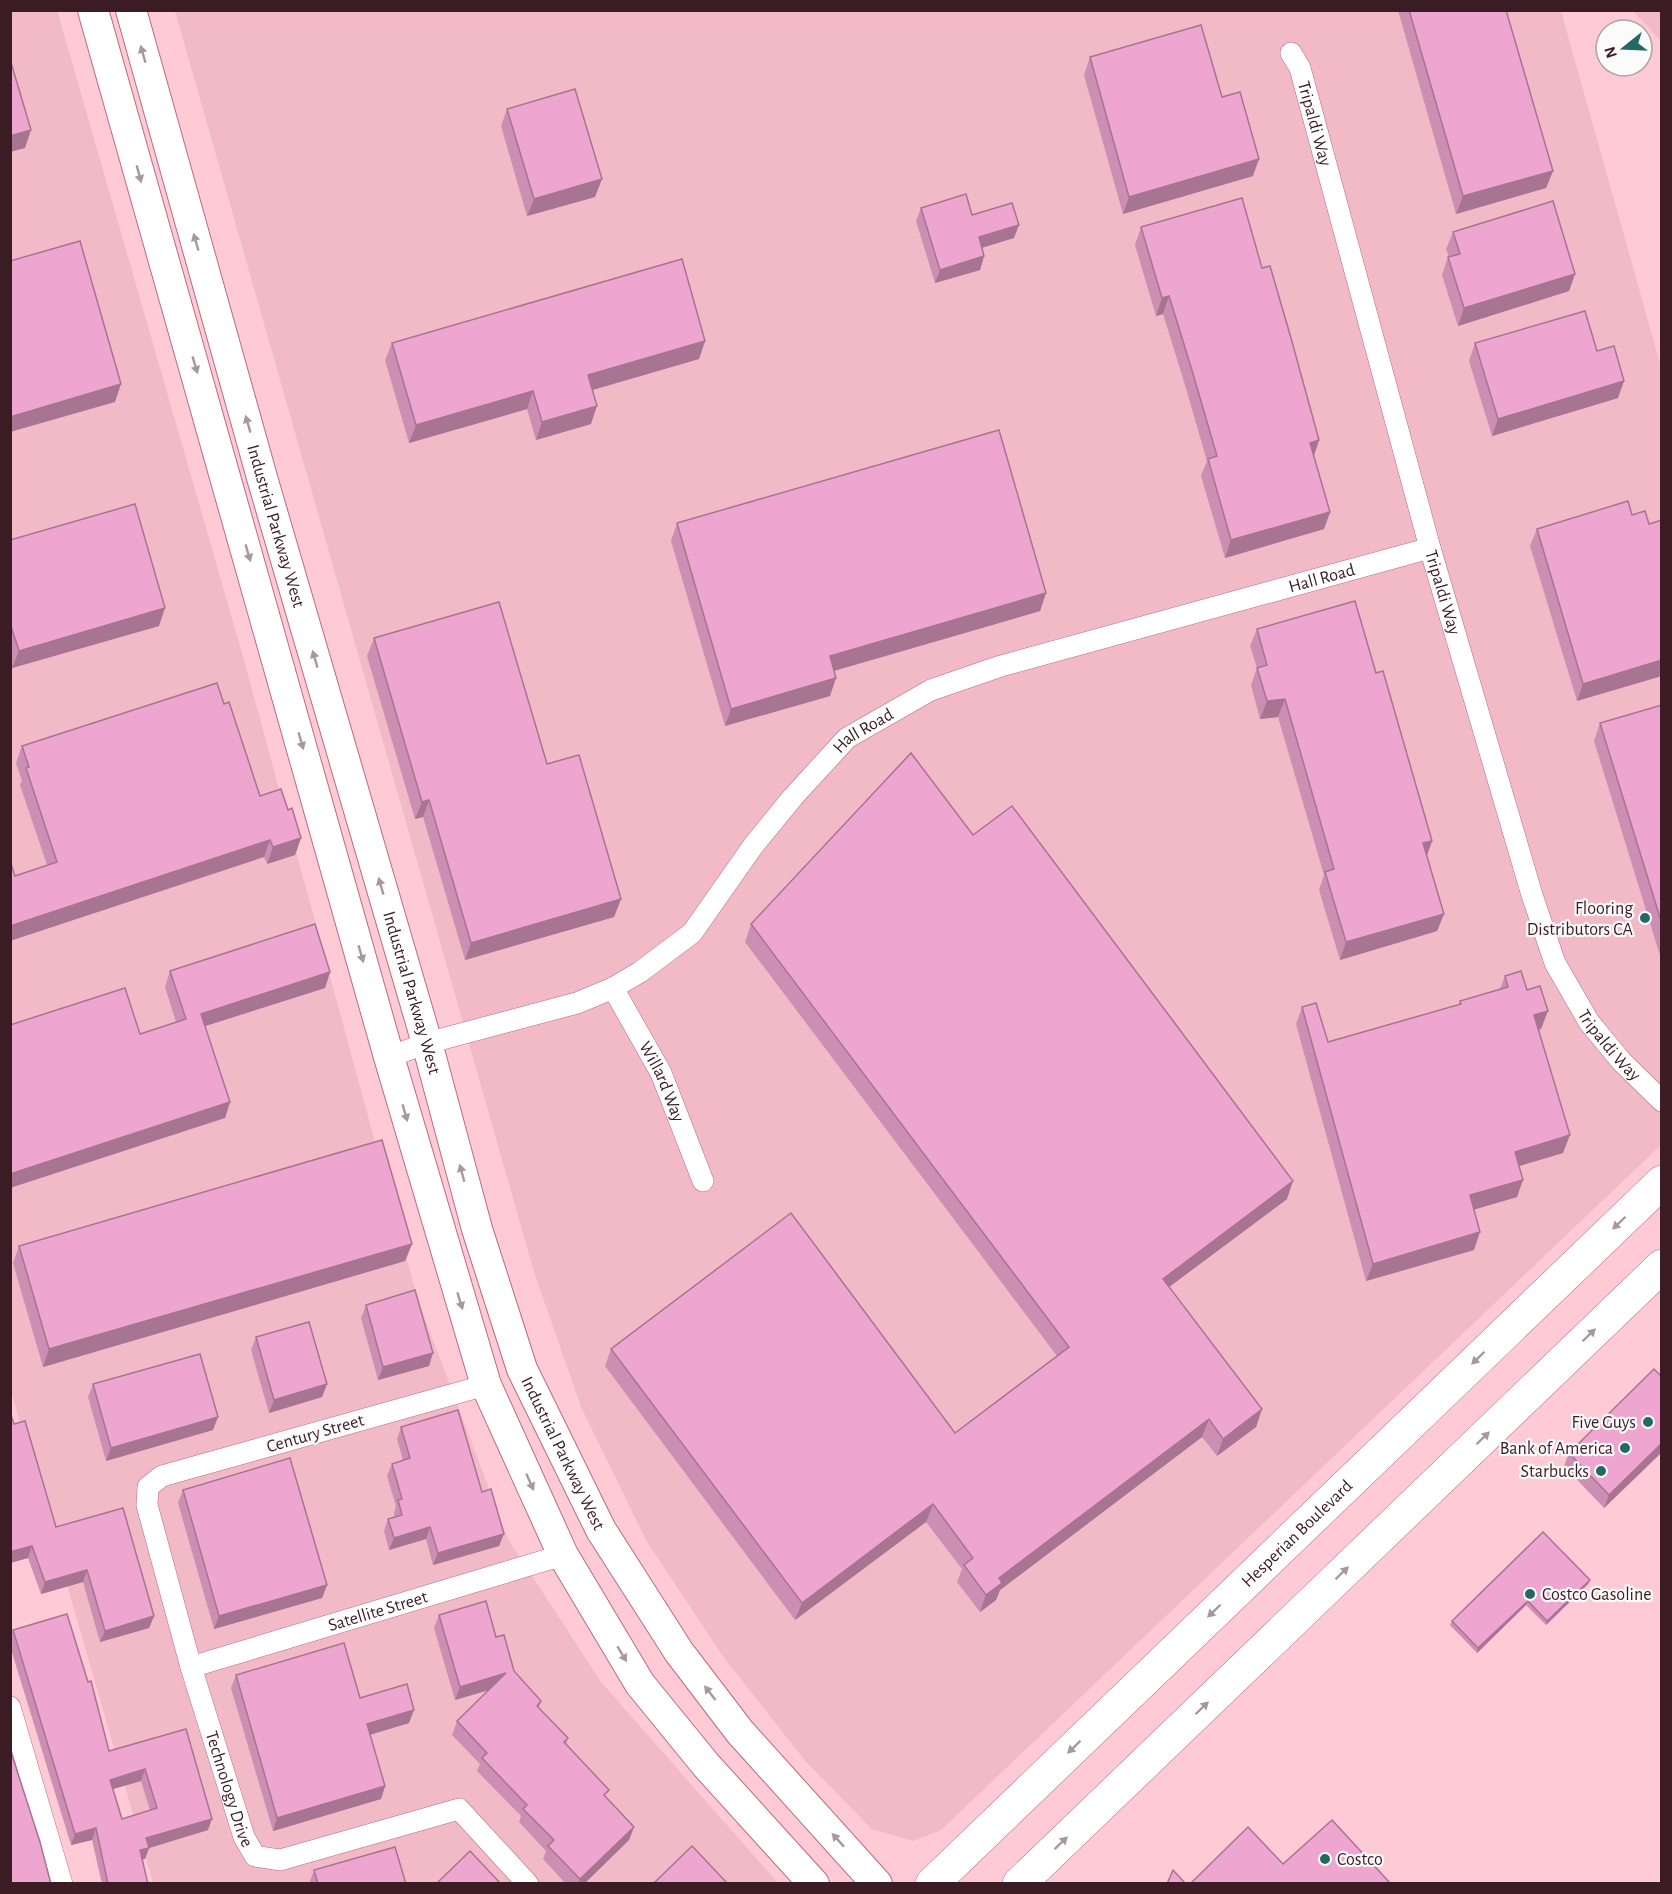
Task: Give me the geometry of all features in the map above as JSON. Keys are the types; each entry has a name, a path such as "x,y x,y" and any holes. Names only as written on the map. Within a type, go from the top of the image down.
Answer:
{"main road":[{"name":"Industrial Parkway West","path":"93,10 389,1057 486,1385 563,1555 639,1684 706,1765 814,1884"},
{"name":"Industrial Parkway West","path":"131,10 427,1043 477,1229 522,1369 601,1530 679,1652 740,1732 877,1884"},
{"path":"179,309 212,298"},
{"name":"Hesperian Boulevard","path":"932,1884 1662,1182"},
{"path":"1019,1884 1662,1266"}],"street":[{"name":"Tripaldi Way","path":"1291,53 1300,68 1430,548 1532,895 1555,963 1589,1022 1622,1062 1662,1101"},
{"name":"Hall Road","path":"389,1057 427,1043 577,1003 613,988 640,972 692,933 753,846 793,797 847,738 931,690 1001,666 1430,548"},
{"name":"Willard Way","path":"613,988 661,1073 703,1181"},
{"name":"Century Street","path":"148,1487 162,1476 486,1385"},
{"name":"Technology Drive","path":"148,1487 147,1505 191,1667 244,1838 255,1857 280,1860 459,1809 528,1884"},
{"name":"Satellite Street","path":"191,1667 563,1555"},
{"path":"12,1716 62,1884"}],"shaded area":[{"path":"57,10 244,660 418,1300 508,1539 601,1682 778,1883 153,1883 11,1391 10,11"},
{"path":"175,11 1561,11 1661,367 1661,1145 941,1830 913,1841 872,1829 806,1762 722,1655 647,1542 581,1407 534,1272"},
{"path":"1633,11 1661,11 1661,41 1654,34 1654,18 1640,18"}],"building":[{"path":"1409,10 1506,10 1553,171 1463,196"},
{"path":"1201,25 1222,97 1240,92 1259,159 1129,197 1090,57"},
{"path":"10,59 31,130 10,136"},
{"path":"575,89 602,179 534,199 507,109"},
{"path":"966,194 972,215 1012,203 1019,225 979,237 984,256 940,270 921,208"},
{"path":"1242,198 1262,268 1270,266 1291,338 1319,440 1310,443 1330,512 1231,540 1208,459 1217,456 1169,296 1162,298 1141,227"},
{"path":"1553,201 1575,274 1464,308 1448,257 1460,254 1453,232"},
{"path":"80,241 121,384 10,417 10,261"},
{"path":"682,259 705,341 588,375 597,406 542,422 533,391 416,425 392,343"},
{"path":"1585,311 1597,351 1614,346 1624,381 1498,419 1475,343"},
{"path":"999,430 1046,593 830,656 836,678 731,709 677,523"},
{"path":"1628,501 1632,515 1645,511 1649,524 1662,520 1662,660 1583,684 1537,529"},
{"path":"135,504 165,608 19,651 10,623 10,540"},
{"path":"1355,601 1376,673 1383,671 1432,841 1423,843 1444,914 1346,942 1325,872 1334,869 1285,699 1267,701 1257,668 1267,665 1257,629"},
{"path":"499,602 547,764 579,755 621,899 471,943 429,800 422,802 374,638"},
{"path":"217,683 224,704 229,702 260,796 281,789 288,810 292,808 301,838 273,847 270,840 10,926 10,861 15,876 57,862 26,768 29,767 22,746"},
{"path":"1662,705 1662,924 1600,723"},
{"path":"911,753 973,835 1012,806 1293,1181 1163,1279 1262,1409 1223,1439 1209,1419 999,1578 1002,1583 986,1595 964,1565 973,1558 933,1504 802,1603 611,1349 791,1213 955,1433 1069,1347 751,924"},
{"path":"315,924 330,972 201,1014 230,1102 10,1174 10,1025 125,988 140,1034 186,1019 170,971"},
{"path":"1521,971 1527,990 1540,986 1548,1011 1534,1015 1570,1135 1515,1152 1523,1180 1470,1195 1480,1232 1373,1264 1302,1007 1316,1003 1328,1042 1461,1004 1460,1001 1508,987 1505,976"},
{"path":"382,1140 412,1244 49,1349 19,1246"},
{"path":"415,1290 433,1353 383,1367 366,1305"},
{"path":"309,1322 327,1384 274,1400 256,1337"},
{"path":"200,1354 218,1417 111,1448 93,1384"},
{"path":"1654,1369 1662,1377 1662,1443 1609,1495 1569,1453"},
{"path":"458,1410 482,1492 491,1489 504,1534 438,1553 430,1527 394,1538 388,1519 402,1515 398,1500 402,1499 392,1464 410,1458 401,1427"},
{"path":"10,1412 14,1424 25,1421 56,1527 123,1508 154,1616 105,1631 87,1570 45,1582 32,1546 10,1552"},
{"path":"290,1458 327,1585 219,1616 183,1490"},
{"name":"Costco Gasoline","path":"1543,1532 1590,1580 1547,1621 1528,1601 1478,1648 1452,1621"},
{"path":"486,1601 496,1637 504,1635 514,1671 541,1701 537,1706 568,1738 564,1742 609,1790 604,1795 634,1827 580,1879 548,1846 554,1840 523,1809 527,1805 482,1758 487,1753 457,1721 506,1673 460,1687 439,1615"},
{"path":"67,1614 88,1682 91,1681 109,1751 186,1729 212,1819 146,1838 149,1848 140,1850 148,1884 108,1884 96,1828 75,1834 13,1630","holes":["145,1769 157,1808 122,1819 110,1780"]},
{"path":"344,1643 360,1698 407,1684 414,1710 367,1724 385,1786 277,1818 236,1675"},
{"path":"10,1749 40,1842 51,1884 10,1884"},
{"name":"Costco","path":"1332,1820 1391,1884 1190,1884 1248,1827 1283,1864"},
{"path":"692,1846 728,1884 653,1884"},
{"path":"395,1847 406,1884 318,1884 314,1870"},
{"path":"470,1851 501,1884 436,1884"},
{"path":"1173,1870 1186,1884 1167,1884"}],"place":[{"name":"Flooring Distributors CA","path":"1645,918"},
{"name":"Five Guys","path":"1648,1422"},
{"name":"Bank of America","path":"1625,1448"},
{"name":"Starbucks","path":"1601,1471"},
{"name":"Costco Gasoline","path":"1530,1594"},
{"name":"Costco","path":"1325,1859"}]}
